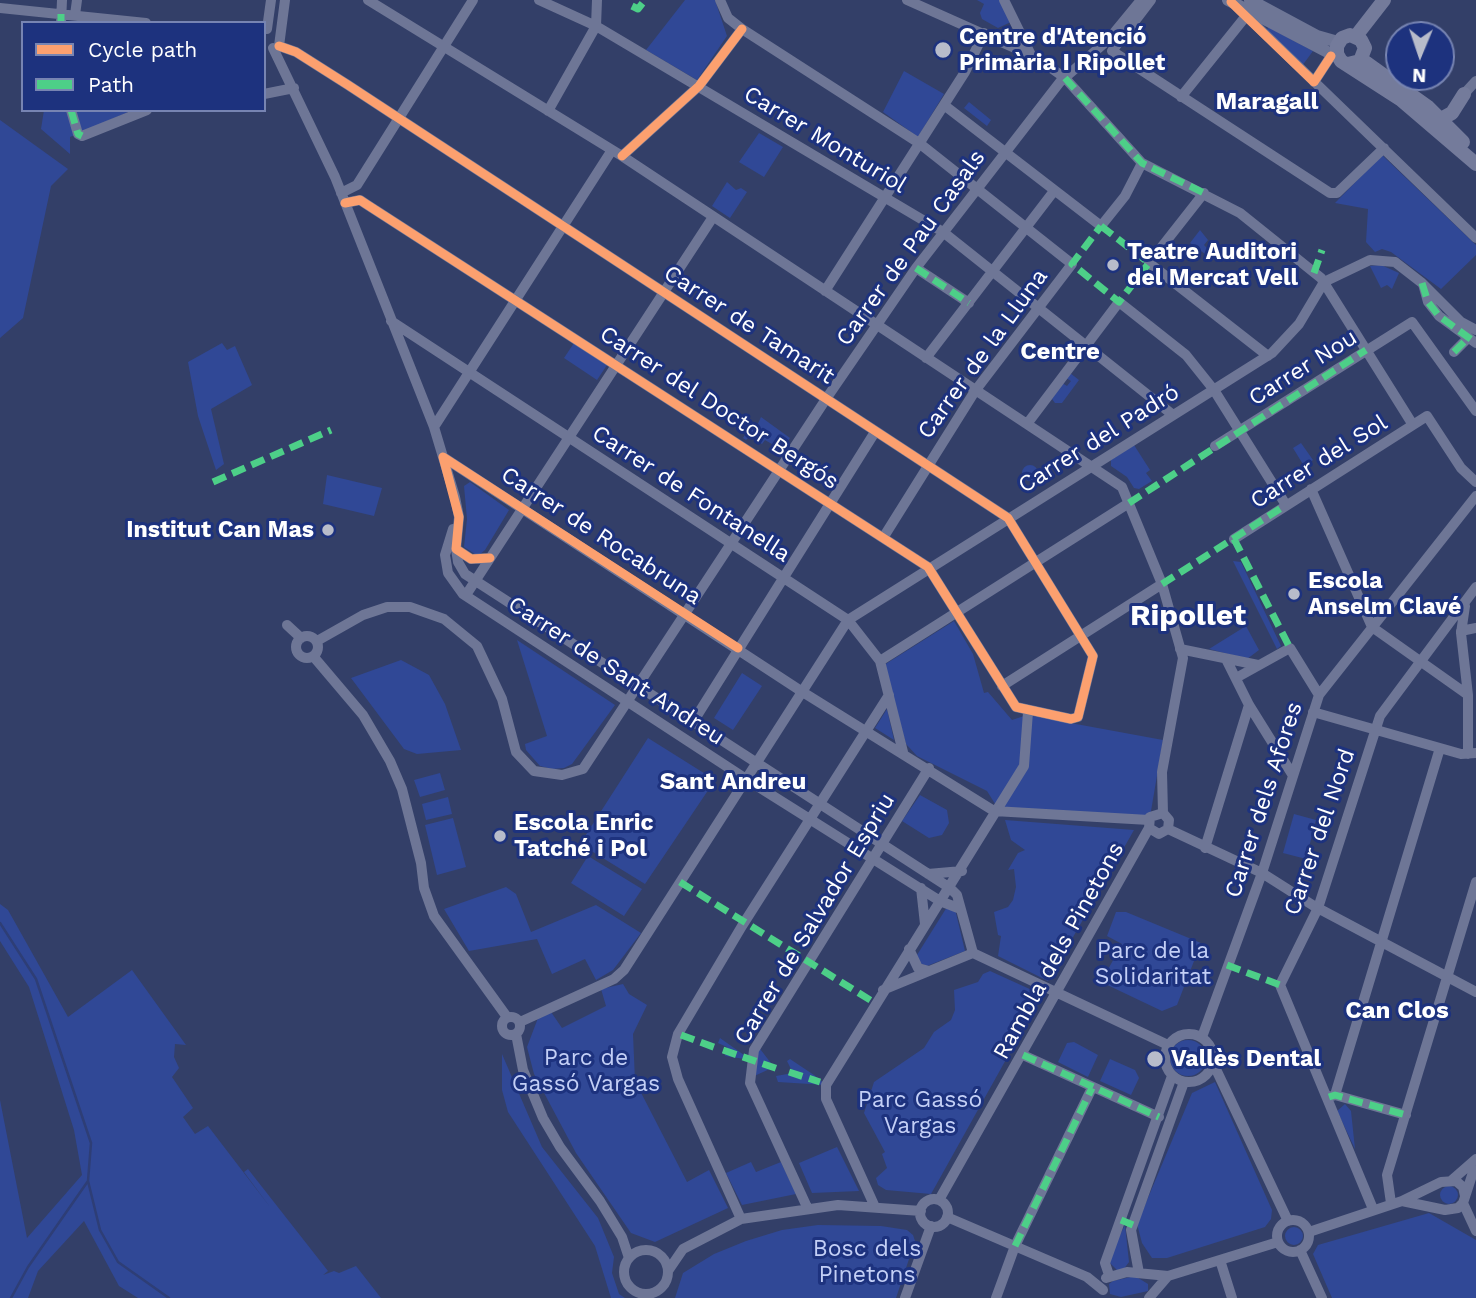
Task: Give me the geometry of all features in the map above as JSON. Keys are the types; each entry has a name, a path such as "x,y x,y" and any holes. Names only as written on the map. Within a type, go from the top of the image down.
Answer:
{"main road":[{"path":"1384,0 1356,36 1345,36 1338,42 1345,59 1469,153"},
{"path":"1368,22 1377,17 1393,0"},
{"path":"1345,59 1365,48 1356,36"},
{"path":"1345,59 1428,107 1447,113"},
{"path":"1464,94 1447,113 1443,128 1469,153"},
{"path":"1400,99 1447,113"},
{"path":"1447,113 1452,132 1476,164"}],"street":[{"path":"61,18 62,0"},
{"path":"75,15 77,0"},
{"path":"271,0 266,30 276,29 281,34"},
{"path":"285,0 281,34 272,46 294,88 343,198 434,427 456,497 459,517 456,549 465,574 476,582"},
{"path":"368,0 617,153 1122,488 1162,584 1183,658 1162,772 1163,813 1169,820 1168,829"},
{"path":"343,198 357,185 473,0"},
{"name":"Carrer Monturiol","path":"539,0 596,26 943,232 1173,415"},
{"path":"548,111 596,26 597,0"},
{"path":"720,0 728,18 742,29 919,143 1026,226"},
{"path":"907,0 1031,55 1065,78 1142,163 1240,212 1324,282 1413,425"},
{"path":"1004,0 1031,55"},
{"name":"Carrer de Pau Casals","path":"317,641 363,615 387,607 410,607 444,619 477,646 502,699 516,751 534,771 562,775 583,769 826,399 916,268 1065,78 1099,49 1141,0"},
{"path":"1151,0 1112,51 1334,195 1384,148"},
{"path":"1250,0 1317,36 1338,42"},
{"path":"1229,1 1476,238"},
{"path":"1229,1 1345,59 1314,82"},
{"path":"0,8 61,18 75,15 128,21"},
{"path":"1181,97 1246,16"},
{"path":"434,427 601,169 699,86 742,29"},
{"path":"825,290 965,72 984,33"},
{"name":"Carrer de Tamarit","path":"272,46 296,52 926,467 1008,518 1093,656 1079,717 1071,719 1023,710"},
{"path":"1464,94 1476,81"},
{"path":"266,94 294,88"},
{"path":"944,105 1101,226 1125,195 1142,163"},
{"path":"72,112 78,134 82,136 141,112"},
{"path":"926,358 1054,191"},
{"path":"1204,194 1149,263 1268,356"},
{"name":"Carrer del Doctor Bergós","path":"343,198 359,200 616,363 928,567 1002,686 1023,710"},
{"path":"456,497 453,530 445,555 447,573 455,587 467,594 713,217"},
{"name":"Carrer de la Lluna","path":"883,538 975,391 1072,264 1026,226"},
{"path":"1324,282 1379,258 1395,262 1461,321 1473,337 1454,352"},
{"path":"916,268 969,303"},
{"name":"Carrer del Padró","path":"520,1022 614,979 624,970 848,620 928,567 1268,356 1298,324 1324,282"},
{"path":"1027,424 1119,302 1186,355 1214,390 1286,505"},
{"name":"Carrer de Fontanella","path":"391,321 733,542 848,620 880,661 903,752"},
{"name":"Carrer Nou","path":"1214,446 1412,322 1476,411"},
{"name":"Carrer del Sol","path":"1234,539 1429,416 1461,468 1476,482"},
{"path":"693,722 875,432"},
{"name":"Carrer de Rocabruna","path":"443,457 801,691 995,811"},
{"path":"1311,489 1372,627 1419,663 1468,695"},
{"name":"Carrer dels Afores","path":"1202,1037 1262,873 1319,695 1476,496"},
{"path":"880,661 1129,503"},
{"path":"456,549 471,559 490,558"},
{"name":"Carrer de Sant Andreu","path":"476,582 950,888"},
{"path":"1002,686 1162,584"},
{"name":"Carrer del Nord","path":"1373,1209 1332,1096 1280,985 1318,908 1374,729 1476,587"},
{"name":"Carrer de Sant Andreu","path":"467,594 746,779 940,901 958,908"},
{"path":"1313,712 1440,748 1472,753 1468,695 1471,665 1461,631 1467,599"},
{"path":"287,625 301,638"},
{"path":"1461,631 1476,628"},
{"path":"308,636 317,641 318,648 313,656 306,658 298,652 296,646 301,638 308,636"},
{"path":"1236,678 1290,648 1319,695"},
{"path":"1180,649 1258,666"},
{"path":"313,656 363,715 390,761 402,789 421,863 424,888 434,916 507,1017"},
{"path":"1227,661 1249,705 1292,774"},
{"path":"741,1219 689,1110 672,1057 678,1034 742,926 890,695"},
{"path":"1205,848 1249,705"},
{"path":"875,1206 826,1099 826,1084 909,949 962,871 1024,766 1023,710"},
{"path":"1406,1115 1332,1096 1383,942 1440,748"},
{"name":"Carrer de Salvador Espriu","path":"807,1207 750,1083 754,1050 929,768"},
{"path":"995,811 1129,820 1149,825 1159,834 1168,829"},
{"path":"1149,825 1156,813 1163,813"},
{"name":"Rambla dels Pinetons","path":"939,1200 1057,995 1149,825"},
{"path":"1168,829 1262,873 1318,908 1476,992"},
{"path":"928,874 962,871"},
{"path":"1396,1202 1387,1175 1476,882"},
{"path":"920,888 925,925"},
{"path":"950,888 957,895 958,908 973,953 1057,995 1168,1045"},
{"path":"909,949 918,968 929,971"},
{"path":"883,990 973,953"},
{"path":"516,1034 509,1035 502,1030 502,1022 507,1017 514,1017 520,1022 516,1045 531,1094 622,1237 629,1258 624,1276 629,1287 640,1293 658,1291 679,1252"},
{"path":"1213,1063 1202,1079 1184,1082 1172,1076 1164,1062 1168,1045 1183,1034 1202,1037 1209,1044 1213,1063 1288,1221"},
{"path":"1023,1055 1158,1117"},
{"path":"1104,1294 1108,1276 1105,1263 1172,1076"},
{"path":"1156,1289 1144,1274 1131,1230 1184,1082"},
{"path":"996,1298 1015,1246 1092,1088"},
{"path":"1396,1202 1451,1210 1464,1199 1476,1161"},
{"path":"1309,1231 1452,1180 1476,1161"},
{"path":"1452,1180 1463,1187 1464,1199 1476,1231"},
{"path":"1438,1207 1433,1194 1441,1182"},
{"path":"939,1200 946,1206 947,1217 941,1225 931,1226 922,1220 920,1211 926,1202 939,1200"},
{"path":"622,1237 645,1250 679,1252 741,1219 807,1207 875,1206 920,1211"},
{"path":"947,1217 1087,1277 1104,1294"},
{"path":"1288,1221 1301,1222 1309,1231 1308,1242 1300,1250 1287,1251 1278,1242 1279,1229 1288,1221"},
{"path":"905,1298 931,1226"},
{"path":"1087,1277 1098,1273 1108,1276 1168,1276 1278,1242"},
{"path":"629,1258 645,1250"},
{"path":"1300,1250 1322,1298"},
{"path":"657,1252 665,1260 668,1271"},
{"path":"1220,1260 1232,1298"},
{"path":"1149,1298 1168,1276"}],"green space":[{"path":"685,0 715,0 727,36 697,80 646,50"},
{"path":"977,0 1000,0 1011,22 998,28 982,19 980,13 984,4"},
{"path":"1268,27 1313,51 1302,66 1267,31"},
{"path":"904,71 944,94 918,137 883,112"},
{"path":"969,102 991,120 987,126 964,108"},
{"path":"44,112 128,112 70,137 70,154 41,129"},
{"path":"0,120 68,169 51,186 23,318 0,338"},
{"path":"759,133 783,147 764,177 739,162"},
{"path":"1382,155 1476,245 1476,255 1441,289 1391,252 1382,249 1375,252 1366,242 1368,209 1335,203"},
{"path":"727,182 736,190 741,188 747,192 730,218 712,206"},
{"path":"1200,230 1208,240 1204,245 1209,250 1205,254 1190,243"},
{"path":"1381,265 1399,273 1392,289 1387,285 1381,288 1370,266"},
{"path":"222,343 227,350 235,346 252,385 211,409 224,464 216,470 198,416 188,362"},
{"path":"574,343 607,365 597,380 564,358"},
{"path":"1070,373 1079,380 1062,403 1055,403 1052,399 1062,383 1067,386 1071,381 1066,378"},
{"path":"761,417 790,438 782,450 765,440 762,444 750,436 746,440 743,438 750,427 755,430"},
{"path":"1301,443 1313,460 1304,466 1293,448"},
{"path":"1134,445 1150,470 1146,473 1152,481 1139,489 1134,488 1127,477 1111,466 1111,460"},
{"path":"1030,465 1036,467 1036,479 1030,481 1024,479 1022,473 1024,467"},
{"path":"327,475 382,488 374,516 323,504"},
{"path":"470,482 509,510 485,550 478,556 464,547 467,519 464,486"},
{"path":"1233,561 1241,562 1281,646 1277,649"},
{"path":"954,621 973,654 984,693 988,692 1012,720 1027,715 1163,740 1150,817 997,807 987,791 917,756 906,744 884,665"},
{"path":"1246,626 1259,650 1247,659 1209,649"},
{"path":"517,640 615,705 572,764 564,768 540,766 526,750 525,744 547,736"},
{"path":"401,660 429,675 445,704 461,750 417,754 404,749 351,678"},
{"path":"742,673 762,686 733,730 714,718"},
{"path":"887,709 894,740 875,728"},
{"path":"648,738 715,780 645,884 580,844"},
{"path":"440,773 445,790 420,797 414,780"},
{"path":"920,795 947,810 949,823 942,835 929,838 902,821"},
{"path":"448,797 452,814 426,820 422,804"},
{"path":"1294,814 1316,820 1306,859 1283,853"},
{"path":"453,818 466,867 437,875 425,825"},
{"path":"1005,820 1134,830 1048,981 998,956 1001,936 998,935 994,912 1008,907 1013,900 1016,887 1014,869 1008,870 1018,853 1025,850 1011,840"},
{"path":"588,856 642,889 624,916 571,883"},
{"path":"506,887 516,894 531,932 596,905 641,933 613,970 596,980 585,959 552,974 537,939 469,951 444,909"},
{"path":"0,904 8,910 68,1017 132,970 186,1045 175,1044 174,1057 179,1068 172,1077 193,1108 183,1117 195,1134 208,1126 270,1207 244,1172 248,1169 328,1271 323,1275 334,1271 339,1273 356,1266 381,1298 138,1298 119,1286 84,1221 38,1271 28,1298 0,1298 0,1100 27,1238 82,1175 74,1130 29,987 0,941"},
{"path":"947,907 955,909 965,951 927,966 917,962 917,955"},
{"name":"Parc de la Solidaritat","path":"1116,912 1126,912 1201,943 1177,1005 1162,1011 1101,982 1122,944 1107,936"},
{"name":"Parc Gassó Vargas","path":"990,971 1034,991 1037,1004 931,1194 886,1190 878,1185 876,1178 887,1168 882,1154 885,1152 864,1113 874,1082 924,1048 934,1032 951,1020 955,1010 954,990 978,982 983,974"},
{"name":"Parc de Gassó Vargas","path":"623,984 629,994 647,1005 633,1034 635,1081 687,1182 709,1170 728,1208 655,1242 631,1233 576,1153 534,1074 527,1047 538,1018 551,1012 562,1028 606,1006 601,989"},
{"path":"720,1038 751,1060 725,1056 727,1047 718,1043"},
{"path":"1188,1040 1201,1045 1206,1058 1201,1071 1188,1076 1175,1071 1170,1058 1175,1045"},
{"path":"1074,1042 1098,1055 1088,1077 1058,1062 1067,1043"},
{"path":"757,1045 774,1067 750,1078 751,1060"},
{"path":"502,1054 542,1147 598,1218 614,1257 612,1273 619,1294 625,1298 611,1298 595,1246 508,1112 502,1090"},
{"path":"790,1059 826,1085 778,1082 776,1076 793,1073 787,1061"},
{"path":"1110,1059 1135,1070 1139,1078 1131,1095 1100,1081"},
{"path":"1215,1082 1272,1210 1271,1219 1265,1227 1167,1258 1152,1258 1142,1243 1137,1224 1192,1093"},
{"path":"1345,1104 1351,1111 1355,1149 1337,1111"},
{"name":"Parc Gassó Vargas","path":"837,1147 859,1191 812,1193 799,1163"},
{"path":"751,1162 756,1172 781,1162 796,1194 742,1205 726,1173"},
{"path":"1445,1186 1453,1186 1458,1195 1456,1202 1445,1204 1440,1199 1440,1191"},
{"path":"1429,1213 1476,1240 1476,1298 1332,1298 1313,1254 1318,1245"},
{"name":"Bosc dels Pinetons","path":"818,1225 881,1226 907,1230 913,1235 915,1241 896,1298 675,1298 683,1273 714,1254 782,1230"},
{"path":"1125,1225 1129,1262 1123,1270 1117,1270 1110,1263 1110,1255"},
{"path":"1290,1227 1298,1227 1303,1236 1301,1243 1290,1245 1285,1240 1285,1232"},
{"path":"1135,1276 1148,1284 1148,1291 1121,1297 1110,1294 1109,1284 1113,1281"}],"waterway":[{"path":"0,923 36,979 91,1143 88,1181 100,1230 118,1262 169,1298"},
{"path":"11,1298 28,1267 88,1181"}],"marked path":[{"path":"632,6 638,9 645,0"},
{"path":"61,14 61,21"},
{"path":"1065,78 1142,163 1204,193"},
{"path":"72,112 78,134 82,136"},
{"path":"1101,226 1149,263 1119,302 1072,264 1101,226"},
{"path":"1314,273 1322,250"},
{"path":"916,268 969,303"},
{"path":"1422,283 1428,302 1439,316 1476,343"},
{"path":"1454,352 1468,338"},
{"path":"1129,503 1366,350"},
{"path":"213,482 331,430"},
{"path":"1162,584 1286,505"},
{"path":"1234,539 1290,648"},
{"path":"680,882 875,1003"},
{"path":"1227,965 1280,985"},
{"path":"681,1035 719,1049"},
{"path":"723,1050 778,1069"},
{"path":"1023,1055 1159,1117"},
{"path":"789,1072 820,1082"},
{"path":"1015,1246 1092,1088"},
{"path":"1329,1097 1335,1095 1406,1115"},
{"path":"1121,1220 1133,1225"}],"cycle path":[{"path":"1231,2 1314,82 1331,56"},
{"path":"622,156 699,86 742,29"},
{"path":"279,46 296,52 348,85 1008,518 1093,656 1078,717 1071,719 1016,707 928,567 360,200 345,203"},
{"path":"443,457 738,648"},
{"path":"443,457 459,517 456,549 471,559 490,558"}],"place":[{"name":"Centre d'Atenció Primària I Ripollet","path":"943,50"},
{"name":"Teatre Auditori del Mercat Vell","path":"1113,265"},
{"name":"Institut Can Mas","path":"328,530"},
{"name":"Escola Anselm Clavé","path":"1294,594"},
{"name":"Escola Enric Tatché i Pol","path":"500,836"},
{"name":"Vallès Dental","path":"1155,1059"}],"district":[{"name":"Maragall","path":"1267,102"},
{"name":"Centre","path":"1060,352"},
{"name":"Ripollet","path":"1188,616"},
{"name":"Sant Andreu","path":"733,782"},
{"name":"Can Clos","path":"1397,1011"}]}
